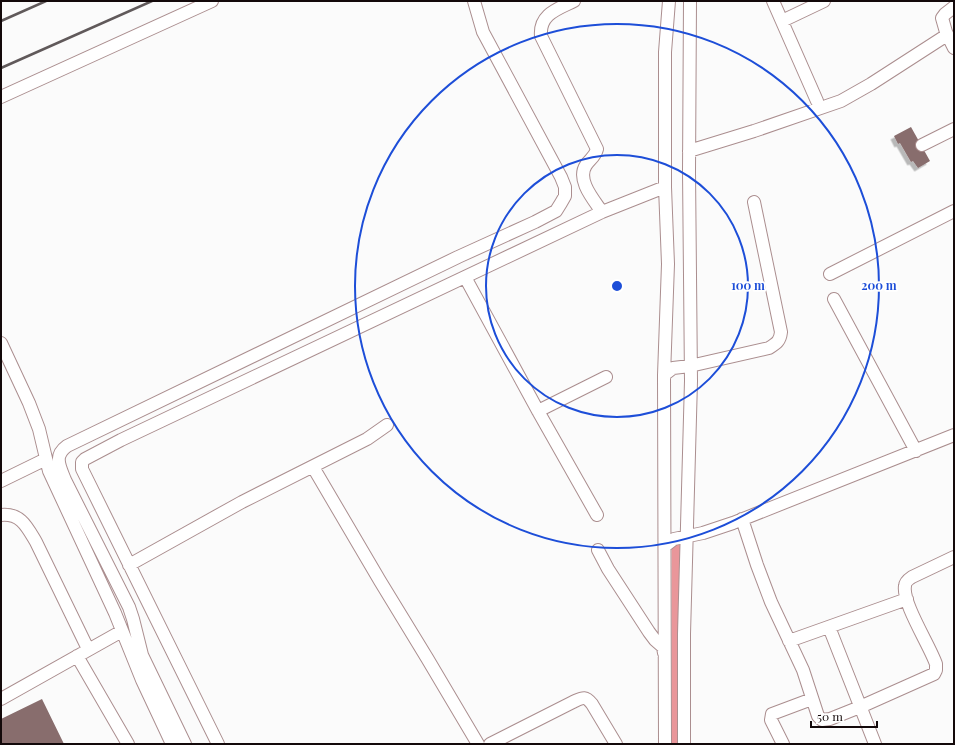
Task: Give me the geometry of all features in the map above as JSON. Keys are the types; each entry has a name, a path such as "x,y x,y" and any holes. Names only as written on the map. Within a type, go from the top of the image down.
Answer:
{"street":[{"path":"1,97 212,1"},
{"path":"185,744 142,655 134,619 129,607 65,480 59,461 59,455 61,450 67,446 451,260 556,211 565,196 565,187 483,32 474,1"},
{"path":"574,1 550,14 544,19 540,30 541,36 597,150 596,154 586,165 584,171 584,181 602,212"},
{"path":"669,1 665,52 665,187 668,264 669,372 677,540 684,634 684,744"},
{"path":"664,656 677,540 688,367 690,1"},
{"path":"773,1 817,100"},
{"path":"782,21 824,1"},
{"path":"954,7 942,18 947,35 954,48"},
{"path":"689,150 754,131 819,110 841,101 858,92 947,35"},
{"path":"922,145 954,129"},
{"path":"218,744 82,469 82,462 85,458 602,212 665,187"},
{"path":"669,372 769,348 780,339 781,332 754,202"},
{"path":"830,274 954,211"},
{"path":"465,277 597,515"},
{"path":"834,299 916,451"},
{"path":"1,343 29,403 39,429 51,476 172,744"},
{"path":"538,411 606,377"},
{"path":"130,565 242,502 367,439 387,425"},
{"path":"677,540 703,533 742,519 954,435"},
{"path":"1,481 46,459"},
{"path":"313,466 478,744"},
{"path":"1,515 9,514 19,519 26,526 36,542 88,649"},
{"path":"742,519 768,595 804,670 818,716 822,720 830,719 860,707 934,674 936,670 935,659 907,599 905,586 907,581 912,576 954,557"},
{"path":"598,550 649,632 663,647 665,744"},
{"path":"789,641 907,599"},
{"path":"829,627 875,744"},
{"path":"1,699 122,631"},
{"path":"77,656 128,744"},
{"path":"490,744 577,700 585,698 592,704 616,744"},
{"path":"783,744 771,720 772,714 812,698"}],"building":[{"path":"911,127 930,161 918,168 913,161 911,162 894,136"},
{"path":"42,699 64,744 1,744 1,719"}],"waterway":[{"path":"676,545 676,744"}],"railway":[{"path":"1,21 46,1"},
{"path":"1,68 152,1"}]}
